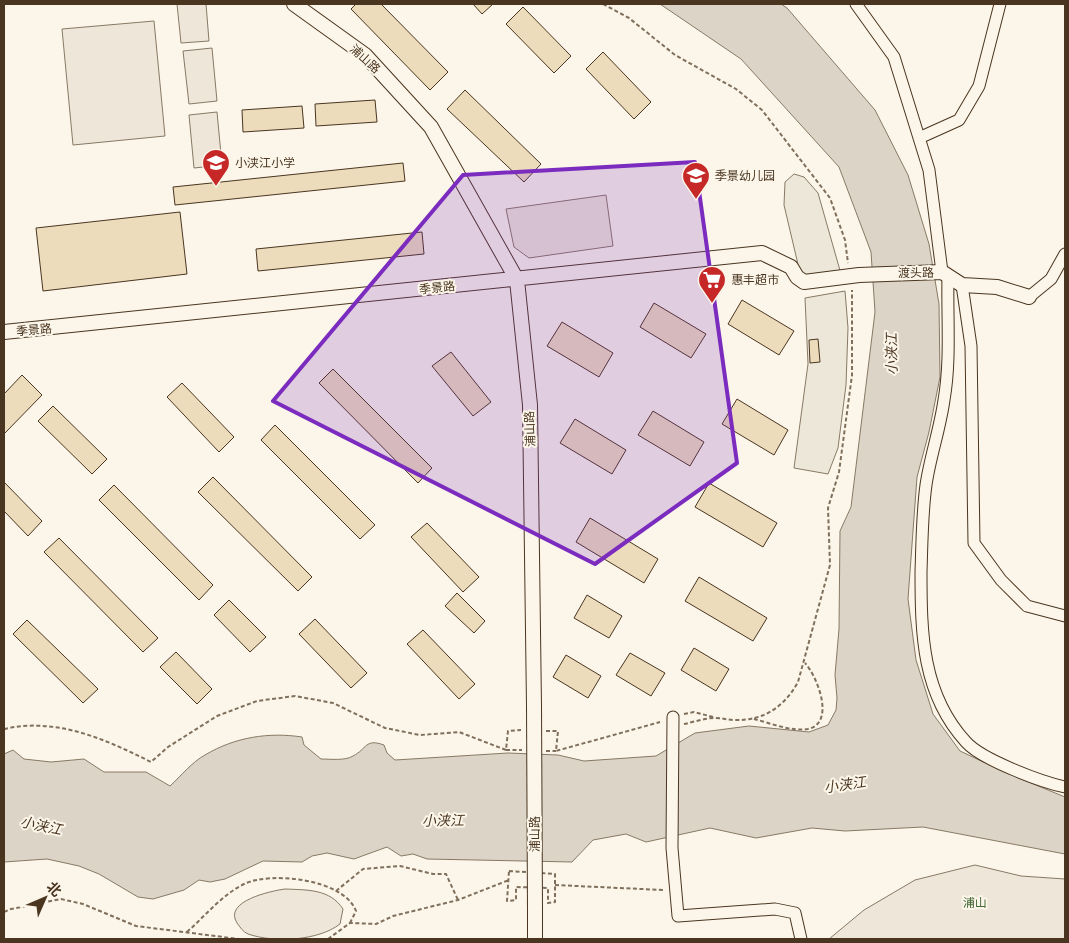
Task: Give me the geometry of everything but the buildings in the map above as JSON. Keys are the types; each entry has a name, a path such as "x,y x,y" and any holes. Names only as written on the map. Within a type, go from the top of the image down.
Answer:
{"street":[{"name":"浦山路","path":"294,4 365,55 431,127 517,280 530,405 535,939"},
{"path":"856,4 894,57 929,170 944,274 945,399 926,484 921,526 921,614 924,654 935,693 952,725 968,744 1005,766 1065,787"},
{"path":"919,138 958,120 964,112 979,86 1000,4"},
{"name":"季景路","path":"4,332 762,253 791,267 804,282 855,276"},
{"path":"1029,297 1051,279 1065,254"},
{"name":"渡头路","path":"855,276 944,274 962,285 997,287 1029,297"},
{"path":"962,285 971,346 974,543 1001,580 1027,606 1065,616"},
{"path":"672,727 672,848 678,916 775,909 795,914 801,939"}],"path":[{"path":"603,4 629,18 675,55 736,89 762,110 830,198 855,276 852,375 847,426 839,472 828,508 830,565 807,643 805,663 790,697 771,712 754,719"},
{"path":"672,727 694,712 714,718 754,719 808,729 819,722 822,711 821,695 813,672 805,663"},
{"path":"4,729 49,726 78,731 107,740 151,762 168,747 217,716 257,701 295,696 334,703 385,728 420,735 459,732 506,750 508,731 558,731 556,751 622,734 672,727 714,718"},
{"path":"336,891 363,869 400,866 433,874 446,874 458,900"},
{"path":"508,871 507,901 516,900 516,887 535,887 548,888 548,903 555,902 556,874"},
{"path":"187,932 228,894 244,884 260,879 279,878 313,881 336,891 354,904 356,911 350,924 328,939"},
{"path":"350,924 376,924 393,916 458,900 508,880"},
{"path":"555,885 677,890"},
{"path":"4,912 61,899 83,904 136,926 239,939"}],"highlighted area":[{"path":"695,162 737,463 595,564 273,401 463,175"}],"green space":[{"path":"177,4 206,4 209,41 181,43"},
{"path":"154,21 165,136 73,145 62,29"},
{"path":"212,48 217,101 189,104 183,51"},
{"path":"217,112 222,165 194,168 189,115"},
{"name":"浦山","path":"975,865 1021,876 1065,879 1065,939 829,939 864,910 915,880"},
{"path":"285,889 318,892 332,898 343,909 340,924 320,934 296,939 270,939 243,931 234,915 242,903 260,895"}],"shaded area":[{"path":"794,174 804,177 818,193 841,274 801,277 784,205 785,182"},
{"path":"606,195 613,246 529,258 514,247 506,209"},
{"path":"845,291 848,328 846,385 838,448 828,474 794,468 808,364 805,298"}],"water":[{"name":"小浃江","path":"660,4 781,4 787,8 875,110 908,175 929,244 939,304 940,377 929,432 917,477 908,599 916,660 933,714 960,751 1065,797 1065,854 923,827 845,831 812,828 756,838 710,828 646,842 626,834 593,840 572,862 427,859 413,854 401,856 387,847 354,859 327,853 312,856 302,862 263,861 225,879 210,882 199,880 184,890 153,899 138,897 99,874 79,866 47,859 4,862 4,754 13,750 24,759 51,762 84,759 104,772 146,772 170,786 205,755 228,744 252,737 277,735 302,737 304,745 321,759 350,758 367,745 378,743 384,745 387,753 395,760 508,753 558,755 584,761 656,756 695,733 749,726 809,732 828,725 836,710 837,698 835,675 839,629 840,531 851,507 875,312 871,252 839,167 741,59"}],"place":[{"name":"小浃江小学","path":"216,187"},
{"name":"季景幼儿园","path":"696,200"},
{"name":"惠丰超市","path":"712,304"}]}
